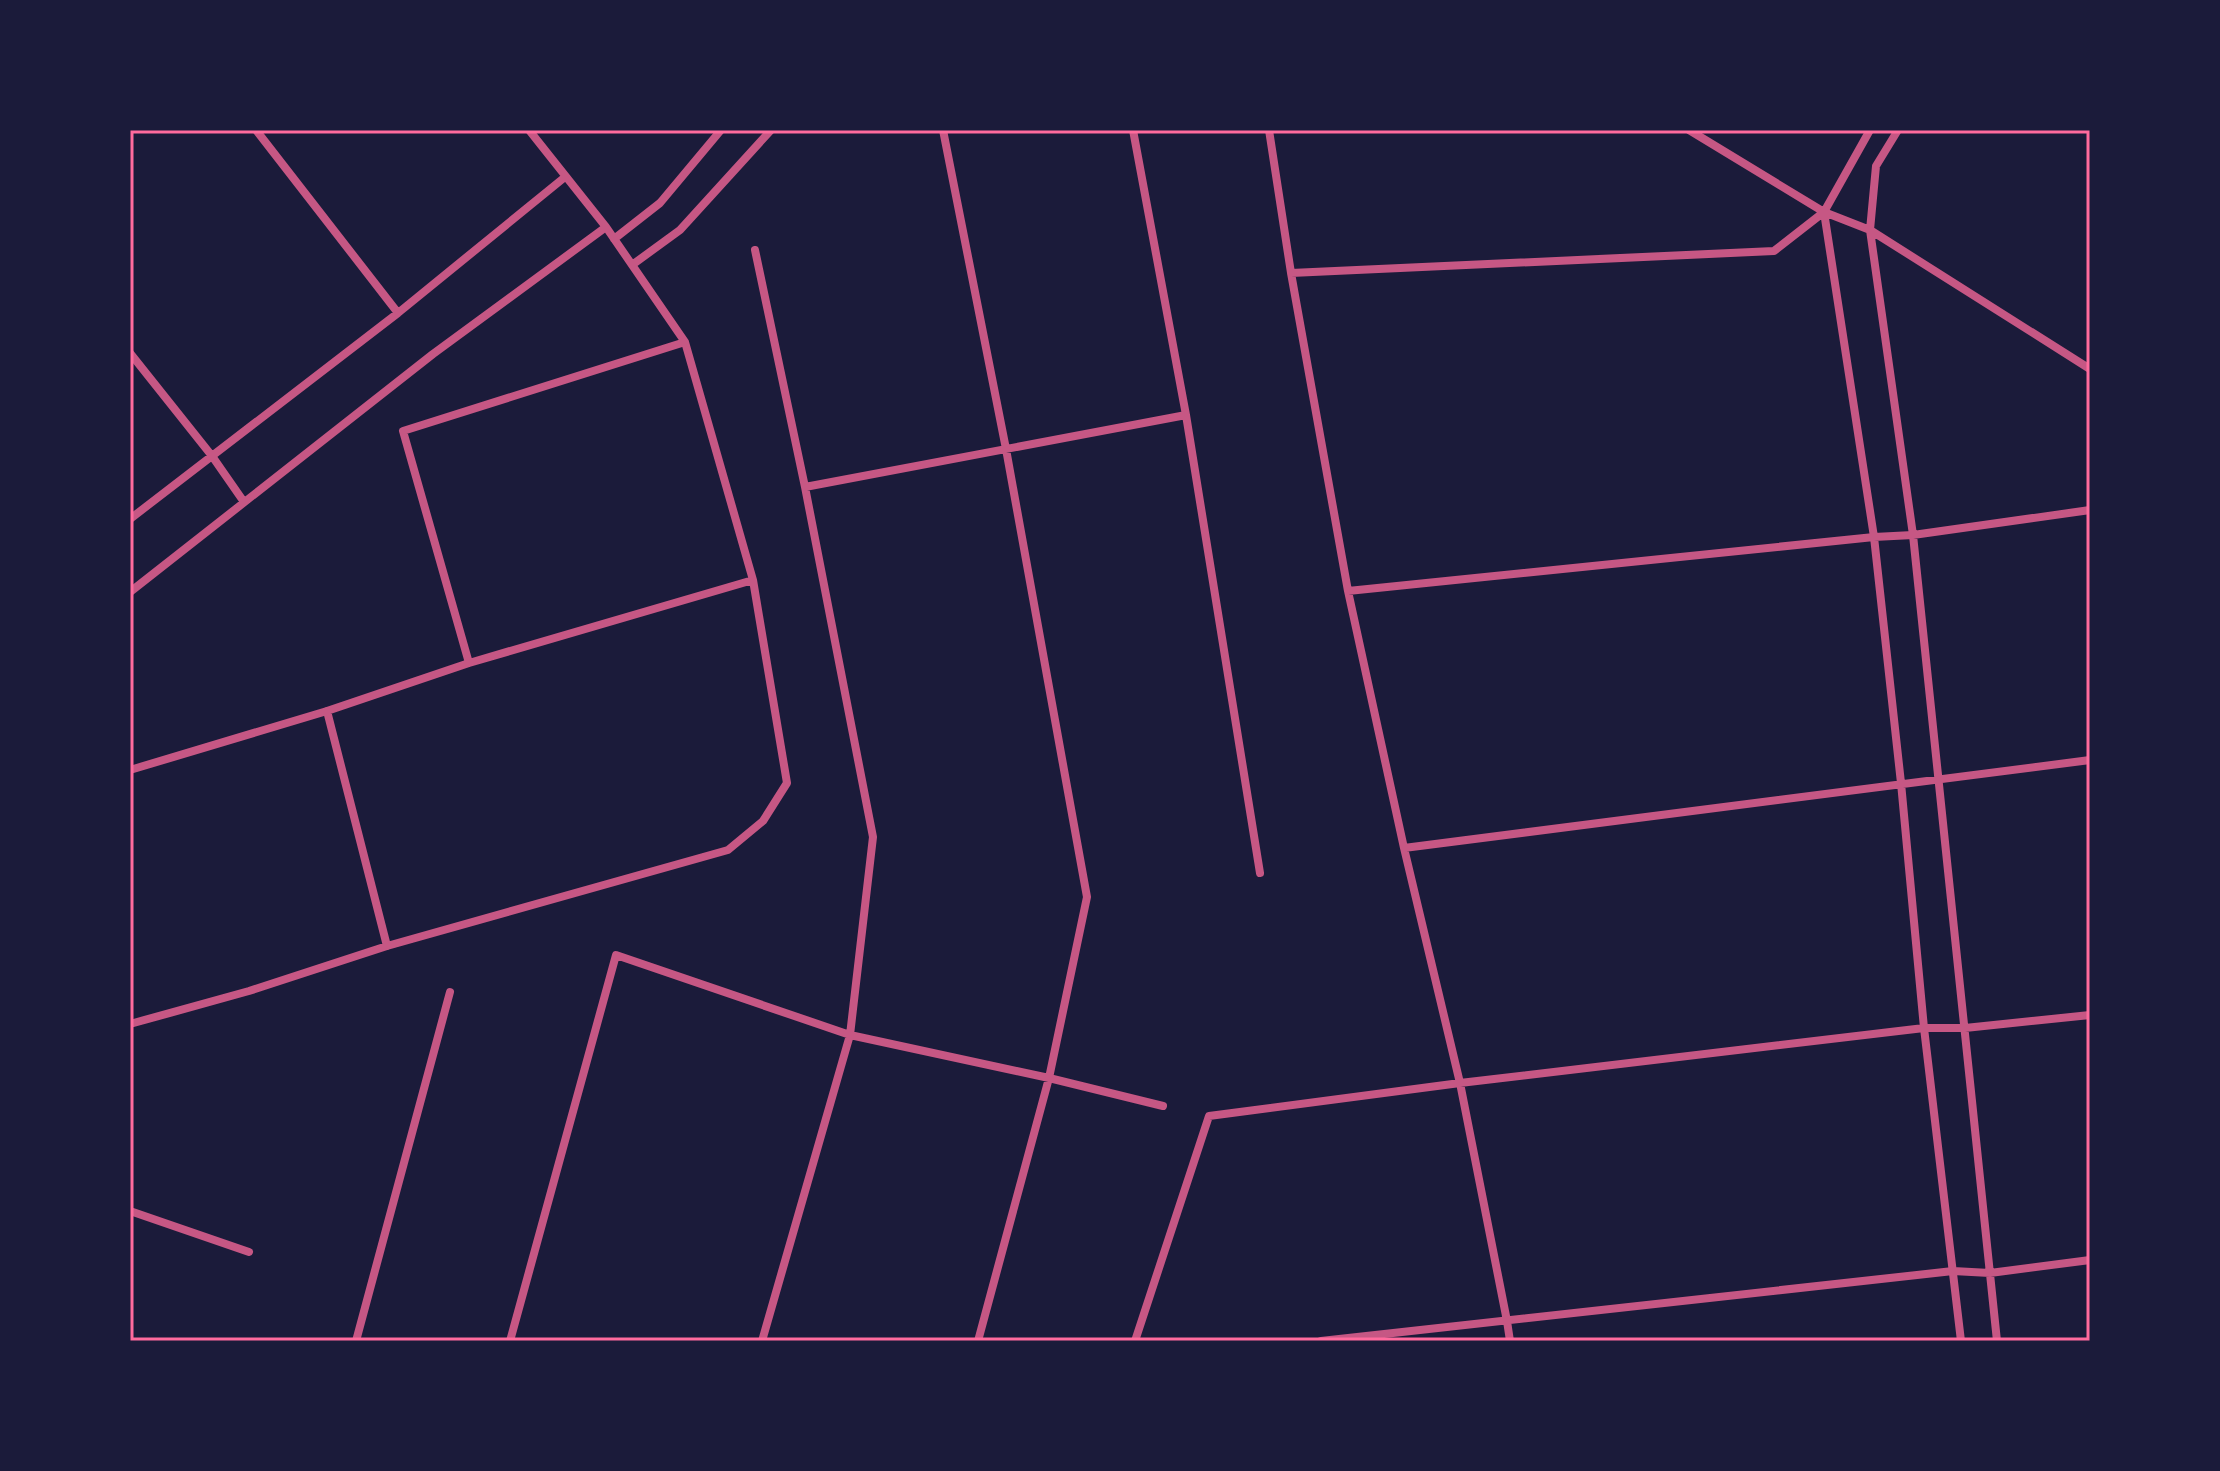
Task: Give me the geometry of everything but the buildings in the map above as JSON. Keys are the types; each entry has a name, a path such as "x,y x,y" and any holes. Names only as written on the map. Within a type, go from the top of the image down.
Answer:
{"street":[{"path":"256,130 398,313"},
{"path":"130,1024 249,991 387,946 728,850 763,821 787,783 753,580 685,342 606,227 529,130"},
{"path":"614,239 660,203 721,130"},
{"path":"632,265 680,230 771,130"},
{"path":"943,130 1006,449 1087,897 1049,1078 978,1341"},
{"path":"1133,130 1186,415 1260,873"},
{"path":"1269,130 1291,273 1348,591 1404,848 1460,1083 1510,1341"},
{"path":"1689,130 1824,212 1870,230 2090,369"},
{"path":"1291,273 1774,251 1824,212 1870,130"},
{"path":"1898,130 1876,166 1870,230 1913,535 1997,1341"},
{"path":"130,519 398,313 565,177"},
{"path":"1824,212 1874,537 1924,1028 1961,1341"},
{"path":"130,592 433,354 606,227"},
{"path":"755,250 873,837 850,1035 762,1341"},
{"path":"469,663 403,431 685,342"},
{"path":"130,353 212,456 244,502"},
{"path":"805,487 1186,415"},
{"path":"1348,591 1913,535 2090,510"},
{"path":"130,770 327,711 469,663 753,580"},
{"path":"327,711 387,946"},
{"path":"1404,848 2090,760"},
{"path":"510,1341 616,955 850,1035 1163,1106"},
{"path":"356,1341 450,992"},
{"path":"1135,1341 1209,1116 1924,1028 1965,1028 2090,1015"},
{"path":"130,1211 249,1252"},
{"path":"1321,1341 1953,1271 1990,1273 2090,1260"}]}
